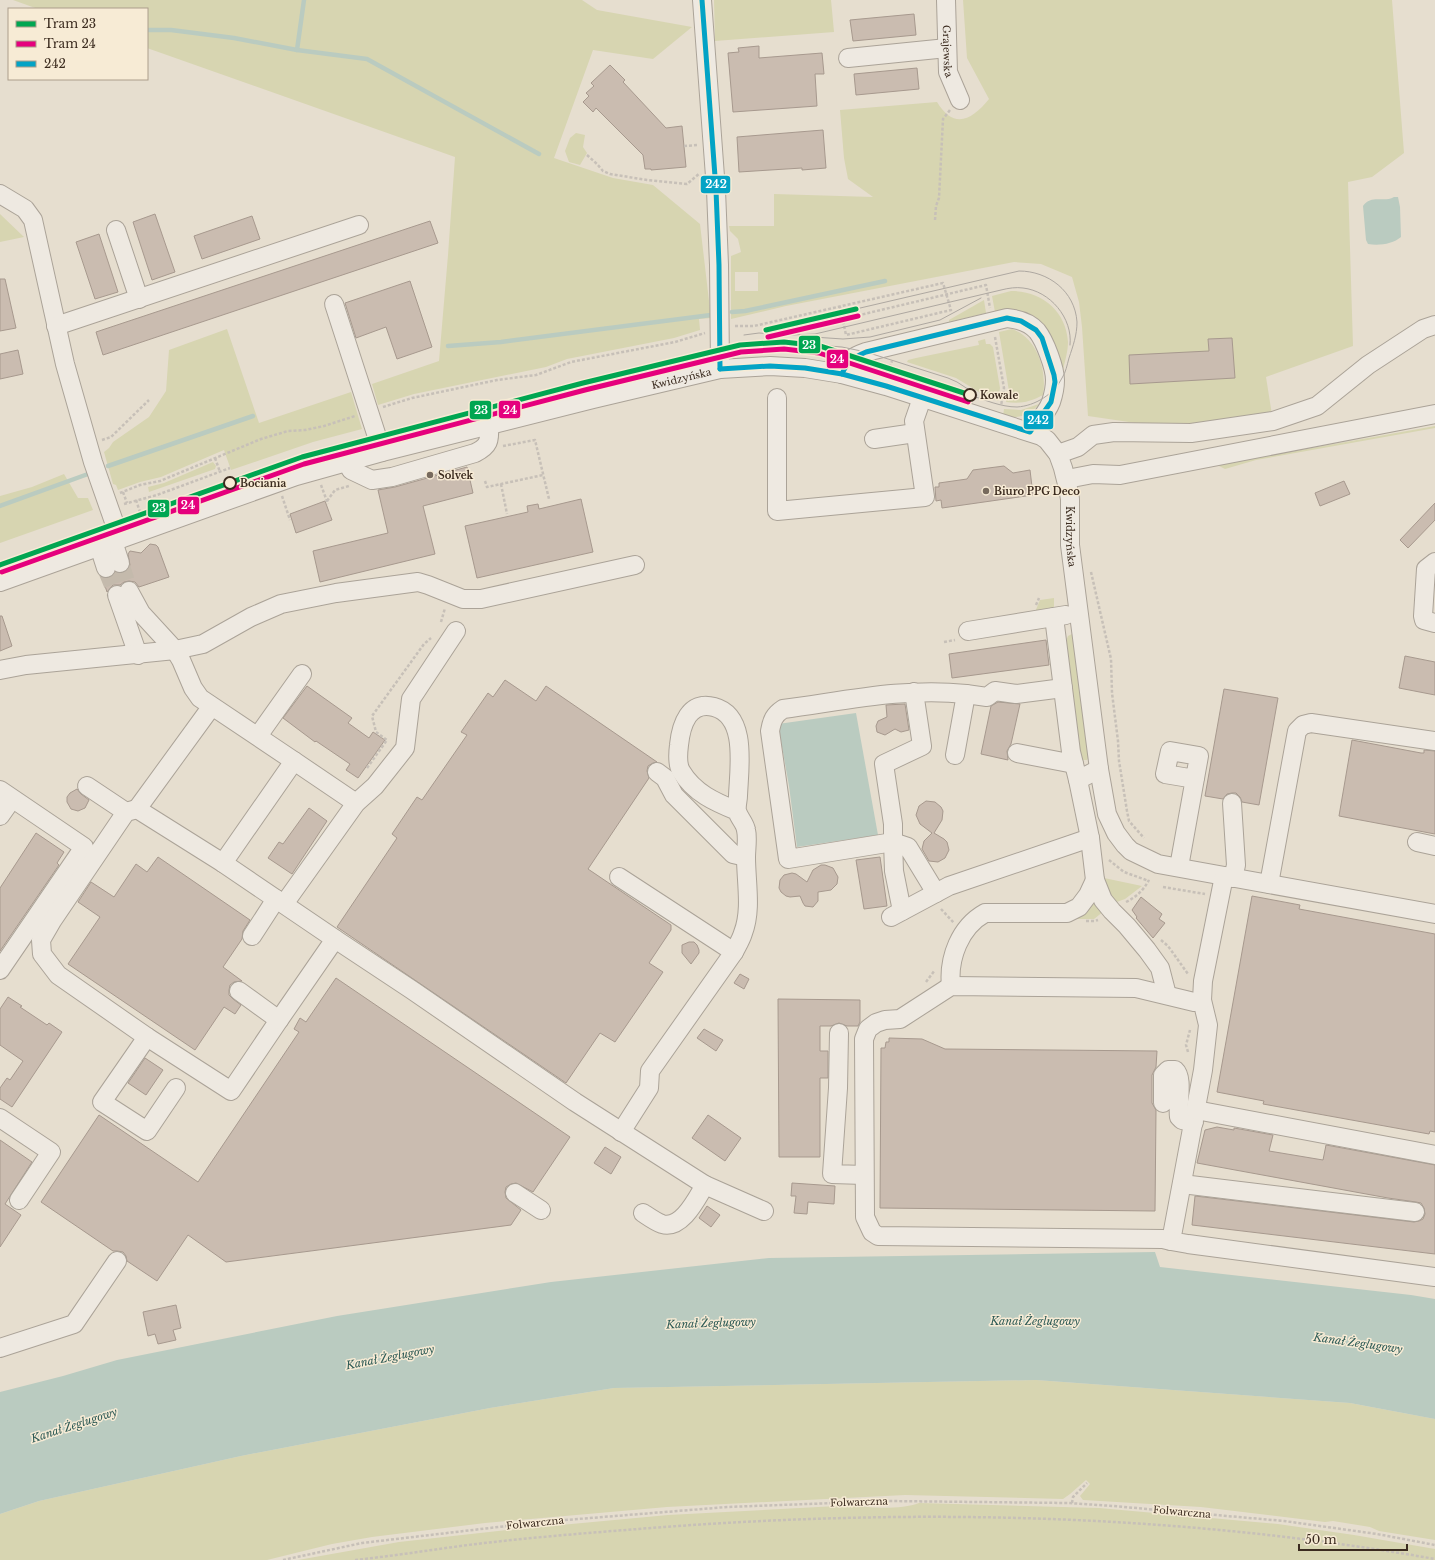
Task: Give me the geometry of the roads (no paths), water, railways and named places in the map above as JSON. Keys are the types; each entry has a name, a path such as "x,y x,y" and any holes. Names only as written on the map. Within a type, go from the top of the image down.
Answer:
{"street":[{"path":"702,0 716,190 719,265 720,369"},
{"name":"Grajewska","path":"946,0 948,72 960,100"},
{"path":"848,58 947,48"},
{"path":"0,194 25,209 33,220 37,232 65,364 93,462 116,501 111,542 113,566"},
{"path":"56,326 359,225"},
{"path":"116,230 139,299"},
{"path":"334,304 382,452"},
{"path":"842,374 845,366 852,357 866,352 1007,318 1014,318 1029,325 1036,330 1042,338 1051,363 1055,382 1051,402 1030,432"},
{"path":"1058,454 1078,447 1093,435 1114,432 1191,433 1273,421 1317,406 1368,365 1423,329 1435,325"},
{"name":"Kwidzyńska","path":"0,582 296,476 382,452 658,383 720,369 770,366 805,368 842,374 1030,432 1047,440 1058,454 1066,479 1070,500 1070,545 1099,769 1107,814 1116,833 1131,851 1153,862 1178,868 1435,914"},
{"path":"777,398 777,511 925,497 914,421 922,398"},
{"path":"1066,479 1093,474 1120,475 1435,414"},
{"path":"347,462 351,470 372,480 392,477 475,453 487,445 489,425"},
{"path":"874,439 915,433"},
{"path":"1435,562 1426,569 1424,616 1424,620 1435,623"},
{"path":"0,670 26,665 138,655 175,650 203,644 251,617 281,604 309,597 418,582 464,599 481,599 635,565"},
{"path":"138,655 122,595 175,650 182,660 193,688 200,698 356,803"},
{"path":"968,630 1079,613"},
{"path":"1054,617 1071,752 1090,838 1095,880 1105,904 1128,926 1148,950 1160,968 1167,995"},
{"path":"252,936 356,803 376,786 404,748 411,699 449,627"},
{"path":"258,736 302,674"},
{"path":"936,893 908,847 893,842 788,859 770,731 771,724 776,714 783,709 914,692 941,691 987,697 995,691 1016,694 1063,688"},
{"path":"914,692 922,746 884,764 893,824 896,914 949,886 1090,838"},
{"path":"955,755 966,694"},
{"path":"212,706 132,810 52,921 41,940 42,954 58,975 147,1037 231,1092 335,939"},
{"path":"621,1132 650,1088 650,1071 734,952 744,932 748,910 746,830 737,811 738,732 732,718 723,710 713,706 703,706 693,710 684,720 681,729 678,755 680,769 696,789 711,800 737,811"},
{"path":"1269,884 1297,731 1303,725 1311,723 1435,741"},
{"path":"1017,753 1076,772 1099,769"},
{"path":"223,863 294,760"},
{"path":"657,772 665,778 674,795 733,854 746,857"},
{"path":"1178,868 1195,779"},
{"path":"87,786 132,810 223,863 575,1102 705,1185 764,1211"},
{"path":"0,816 6,794 84,847 0,970"},
{"path":"1171,1241 1203,1070 1208,1026 1202,1000 1203,981 1228,877 1236,865 1232,803"},
{"path":"1417,842 1435,846"},
{"path":"619,878 734,952"},
{"path":"951,986 953,954 965,930 975,918 985,913 1067,913 1079,907 1088,895 1095,880"},
{"path":"1202,1000 1194,1002 1136,988 951,986 900,1019 876,1022 868,1030 864,1039 865,1218 872,1232 878,1236 1163,1239 1188,1244 1435,1277"},
{"path":"239,991 280,1020"},
{"path":"839,1033 838,1088 832,1174 864,1175"},
{"path":"147,1037 102,1102 147,1131 176,1088"},
{"path":"1163,1102 1164,1075 1168,1070 1175,1070 1180,1077 1178,1106 1179,1117 1182,1120 1195,1116 1435,1156"},
{"path":"0,1118 51,1152 19,1200"},
{"path":"1182,1184 1415,1212"},
{"path":"643,1213 663,1224 673,1224 679,1221 686,1214 705,1185"},
{"path":"515,1193 542,1210"},
{"path":"0,1348 74,1324 117,1261"}],"water":[{"path":"1398,197 1400,207 1401,237 1386,244 1368,244 1366,240 1363,206 1370,200 1390,199"},
{"path":"856,713 878,835 797,847 789,786 778,724"},
{"name":"Kanał Żeglugowy","path":"1155,1252 1160,1267 1435,1299 1435,1419 1350,1403 1036,1380 614,1388 490,1408 241,1456 39,1501 0,1514 0,1392 117,1360 337,1316 551,1282 769,1258"}],"waterway":[{"path":"297,50 304,0"},
{"path":"148,30 171,30 234,38 297,50 367,59 539,154"},
{"path":"732,312 745,311 885,281"},
{"path":"448,346 501,342 711,315"},
{"path":"108,466 253,416"},
{"path":"0,506 88,474"}],"tunnel":[{"path":"120,563 129,591"},
{"path":"106,568 117,595"}],"tram line":[{"path":"856,309 1019,271 1040,275 1050,279 1058,285 1071,301 1077,322 1074,340 1066,368 1059,384 1049,394 1037,402 1017,407 999,405 970,395"},
{"path":"744,335 759,333 793,335 815,334 1004,289 1023,288 1042,294 1051,300 1058,308 1068,325 1070,345"},
{"path":"813,337 843,339 870,337 940,320 981,298"},
{"name":"23","path":"766,330 856,309"},
{"name":"24","path":"768,337 858,316"},
{"name":"23","path":"0,565 302,457 583,383 740,345 784,342 820,346 970,395"},
{"path":"804,344 842,347 866,352 948,378 977,395"},
{"name":"24","path":"2,572 304,464 585,390 741,352 784,349 819,353 968,402"}],"place":[{"name":"Kowale","path":"970,395"},
{"name":"Solvek","path":"430,475"},
{"name":"Bociania","path":"230,483"},
{"name":"Biuro PPG Deco","path":"986,491"}]}
